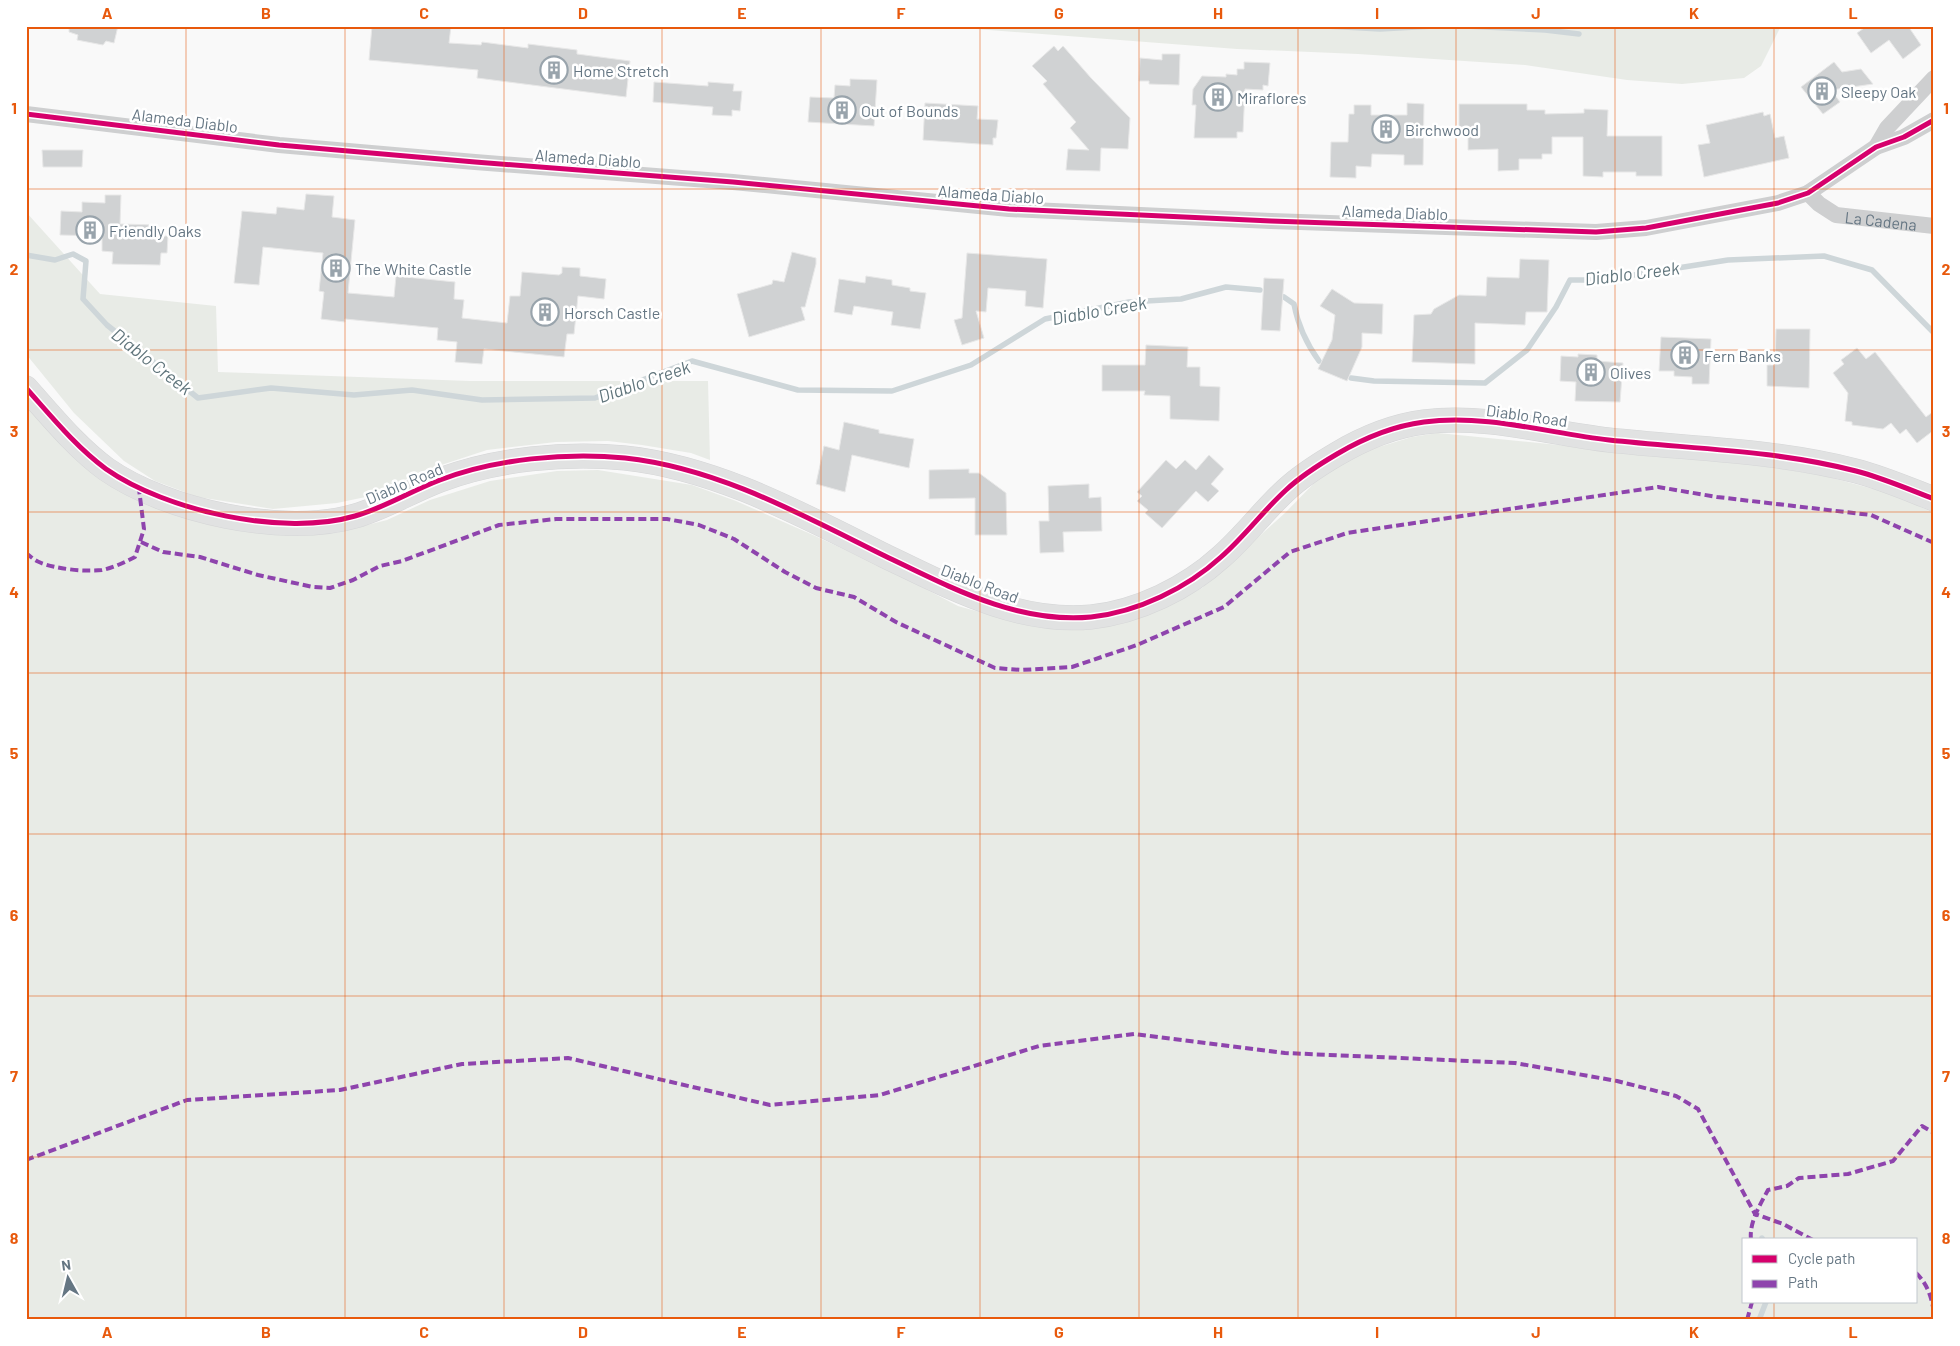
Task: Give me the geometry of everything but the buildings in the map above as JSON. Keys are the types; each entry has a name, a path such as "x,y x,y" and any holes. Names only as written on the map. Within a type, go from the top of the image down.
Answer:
{"street":[{"name":"Alameda Diablo","path":"1876,147 1887,128 1934,78"},
{"name":"Alameda Diablo","path":"26,114 279,145 493,164 724,181 940,203 1086,213 1596,232 1646,228 1778,203 1808,193 1876,147 1904,137 1934,120"},
{"name":"La Cadena","path":"1808,193 1819,204 1836,215 1934,226"},
{"name":"Diablo Road","path":"26,388 81,448 118,477 165,499 218,514 290,524 328,523 368,512 444,478 512,462 589,457 632,459 704,474 799,514 953,588 1021,612 1062,618 1108,614 1141,605 1162,596 1202,573 1220,558 1287,489 1315,468 1361,441 1379,433 1398,427 1427,422 1478,421 1609,440 1804,459 1861,472 1898,484 1934,500"}],"shaded area":[{"path":"936,26 1781,26 1761,66 1744,78 1682,84 1627,80 1525,65 1358,54 1237,49"},
{"path":"26,212 100,294 216,306 218,372 470,381 708,381 710,460 691,453 608,441 556,442 487,450 420,472 375,495 337,503 273,509 198,497 155,481 124,461 74,413 26,354"},
{"path":"26,406 218,525 297,536 335,533 387,520 430,500 490,481 557,471 598,470 692,485 736,501 813,535 893,572 958,606 1019,623 1066,629 1120,624 1164,608 1202,588 1285,513 1323,474 1369,450 1412,437 1438,433 1750,464 1821,475 1892,494 1934,513 1934,1320 26,1320"}],"waterway":[{"path":"1326,26 1380,29 1434,26"},
{"path":"1466,26 1545,30 1579,34"},
{"name":"Diablo Creek","path":"26,255 55,260 73,254 86,261 83,299 107,325 198,398 271,388 354,395 412,390 482,400 595,398 692,361 798,390 892,391 971,365 1045,319 1129,302 1181,299 1226,287 1260,290"},
{"name":"Diablo Creek","path":"1351,378 1374,381 1485,383 1527,350 1556,307 1570,280 1602,280 1728,260 1824,256 1872,270 1934,333"},
{"name":"Diablo Creek","path":"1284,297 1294,304 1303,334 1319,361"},
{"path":"1759,1320 1765,1304"}],"marked path":[{"path":"141,542 163,552 200,557 258,575 313,587 330,588 353,580 380,566 402,561 499,525 556,519 667,519 699,525 734,539 785,572 816,588 854,597 896,622 995,668 1021,670 1072,667 1137,645 1224,607 1290,552 1347,533 1658,487 1717,497 1871,515 1934,543"},
{"path":"26,553 35,560 45,564 88,571 106,569 135,557 144,529 139,489"},
{"path":"26,1160 187,1100 340,1090 462,1064 568,1058 770,1105 880,1095 1039,1046 1134,1034 1285,1053 1515,1063 1617,1081 1676,1096 1698,1109 1755,1214 1783,1224 1809,1238"},
{"path":"1751,1238 1753,1220 1768,1190 1787,1186 1799,1178 1848,1174 1893,1161 1922,1126 1934,1133"},
{"path":"1918,1275 1928,1291 1934,1313"},
{"path":"1747,1320 1751,1304"}],"cycle path":[{"path":"26,114 279,145 733,182 1009,209 1271,221 1596,232 1646,228 1778,203 1808,193 1876,147 1904,137 1934,120"},
{"path":"26,388 74,441 106,469 131,484 160,497 192,508 226,516 261,521 326,522 366,513 440,480 507,462 579,456 625,458 659,463 693,472 759,495 959,591 1010,609 1064,618 1109,614 1161,597 1193,579 1221,557 1278,498 1311,470 1347,448 1368,438 1401,426 1424,422 1447,420 1494,422 1609,440 1764,454 1826,464 1866,474 1934,499"}],"place":[{"name":"Home Stretch","path":"554,70"},
{"name":"Sleepy Oak","path":"1822,91"},
{"name":"Miraflores","path":"1218,97"},
{"name":"Out of Bounds","path":"842,110"},
{"name":"Birchwood","path":"1386,129"},
{"name":"Friendly Oaks","path":"90,230"},
{"name":"The White Castle","path":"336,268"},
{"name":"Horsch Castle","path":"545,312"},
{"name":"Fern Banks","path":"1685,355"},
{"name":"Olives","path":"1591,372"}]}
